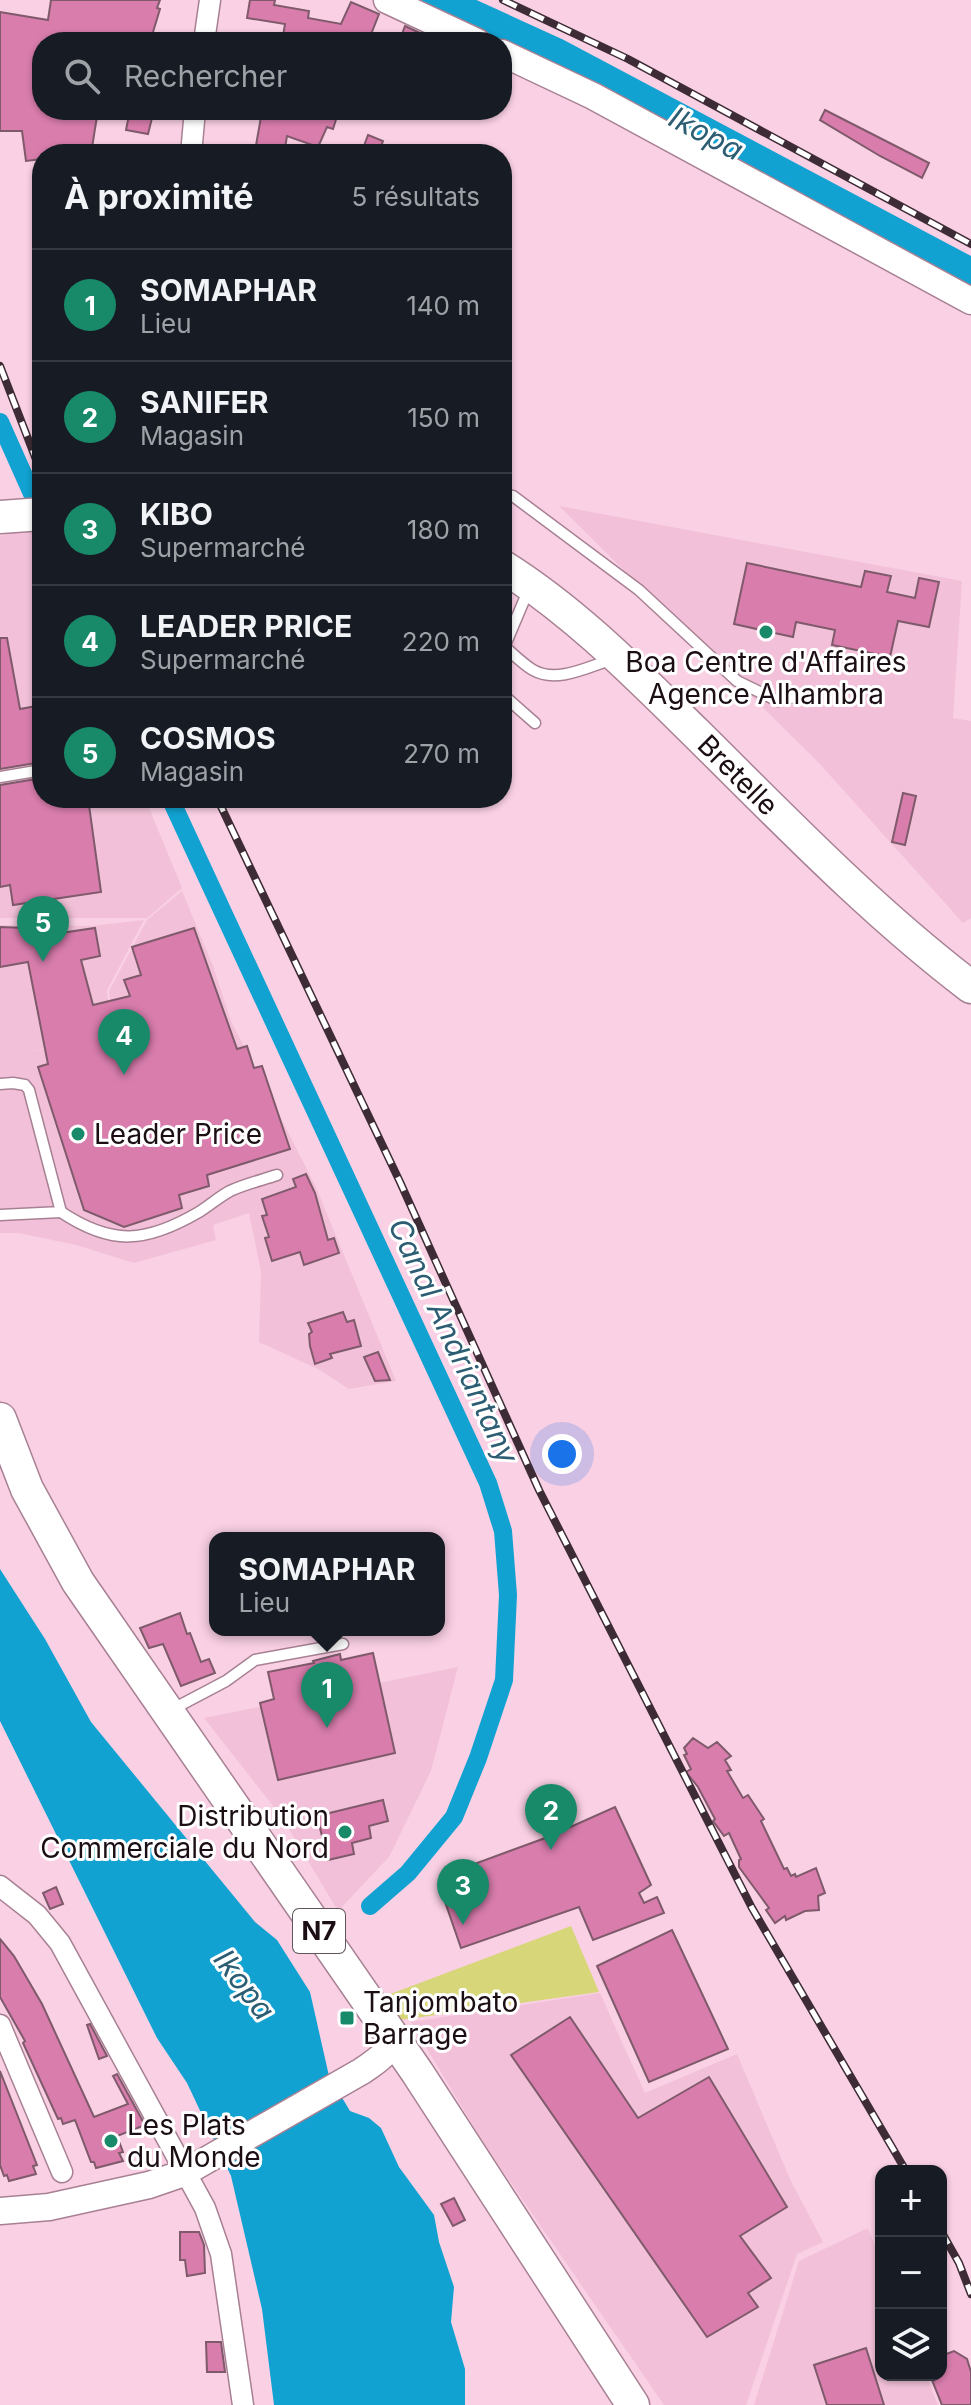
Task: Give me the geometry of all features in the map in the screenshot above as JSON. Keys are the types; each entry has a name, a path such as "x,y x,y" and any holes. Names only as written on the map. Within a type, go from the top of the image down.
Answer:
{"main road":[{"path":"0,517 32,515"},
{"name":"Bretelle","path":"512,573 618,657 813,850 920,946 971,987"},
{"path":"0,1419 6,1453"},
{"name":"N7","path":"6,1453 37,1536 107,1651 161,1716"},
{"name":"N7","path":"6,1453 48,1533 161,1716 379,2052 617,2405"},
{"name":"N7","path":"379,2052 633,2405"}],"street":[{"path":"205,32 210,0"},
{"path":"387,0 456,32"},
{"path":"512,58 593,96 971,301"},
{"path":"192,144 194,120"},
{"path":"0,1886 37,1915 60,1943 192,2169 221,2254 243,2405"},
{"path":"0,2025 62,2172"},
{"path":"0,2211 49,2207 149,2185 192,2169 379,2052"}],"lane":[{"path":"512,496 639,590 737,681 778,701 791,698"},
{"path":"512,628 531,585"},
{"path":"512,655 534,671 546,675 563,675 618,657"},
{"path":"512,703 535,723"},
{"path":"0,777 32,772"},
{"path":"0,1084 25,1085 29,1090 61,1212"},
{"path":"0,1215 61,1212 96,1233 119,1238 137,1236 169,1227 233,1190 277,1175"},
{"path":"161,1716 226,1681 255,1660 343,1644"}],"shaded area":[{"path":"559,506 962,581 953,718 971,721 971,918 963,923 818,762"},
{"path":"32,527 32,808 149,808 182,888 147,918 0,918 0,536"},
{"path":"182,891 213,966 231,1021 315,1185 396,1381 349,1389 318,1369 259,1342 261,1272 249,1213 213,1225 216,1240 134,1263 76,1245 19,1233 0,1233 0,925 92,926 144,920 107,990 111,1033 28,1052 114,1035 109,991 147,920"},
{"path":"458,1667 431,1771 389,1857 338,1911 281,1816 204,1718"},
{"path":"571,1926 599,1992 400,2020 385,1996"},
{"path":"600,1993 645,2093 737,2054 790,2179 823,2242 797,2254 746,2405 664,2405 484,2144 411,2022"},
{"path":"868,2228 875,2246 875,2381 928,2381 938,2405 754,2405 799,2261"}],"water":[{"path":"0,1569 45,1639 91,1722 255,1922 277,1940 310,1992 329,2076 350,2111 369,2118 381,2128 399,2167 434,2215 439,2242 454,2287 451,2322 465,2369 465,2405 274,2405 262,2309 231,2176 187,2083 157,2038 0,1721"}],"building":[{"path":"51,0 160,0 153,32 32,32 32,120 96,120 93,144 32,144 32,160 26,161 22,131 0,131 0,12 48,20"},
{"path":"250,0 275,0 274,5 309,11 308,18 341,24 351,2 379,14 372,32 284,32 285,24 247,18"},
{"path":"405,26 418,32 403,32"},
{"path":"825,110 929,163 922,178 820,120"},
{"path":"128,120 152,120 148,134 126,130"},
{"path":"260,120 336,120 333,129 327,127 319,144 287,136 286,144 256,144"},
{"path":"368,135 383,141 382,144 365,144"},
{"path":"747,563 861,587 865,571 891,576 887,592 915,598 919,578 939,582 929,627 898,621 890,657 832,645 835,630 796,622 793,637 734,624"},
{"path":"0,638 7,638 20,709 32,707 32,764 0,769"},
{"path":"32,780 32,808 89,808 101,892 13,905 10,885 0,887 0,785"},
{"path":"903,793 916,796 905,845 892,842"},
{"name":"Leader Price","path":"0,927 26,928 27,938 95,928 100,956 81,960 93,1005 130,996 124,980 141,975 132,947 194,928 237,1049 247,1046 254,1068 262,1066 290,1149 207,1175 209,1186 179,1195 182,1208 124,1227 84,1210 38,1067 48,1064 28,962 0,967"},
{"path":"306,1174 315,1193 328,1240 334,1238 339,1253 304,1265 300,1252 272,1261 265,1238 269,1237 262,1216 267,1215 262,1199 296,1187 293,1179"},
{"path":"343,1312 347,1322 354,1320 361,1346 330,1354 332,1358 315,1364 310,1346 309,1334 312,1332 308,1323"},
{"path":"378,1352 390,1380 375,1381 364,1357"},
{"path":"180,1613 201,1662 209,1659 215,1673 181,1686 163,1644 149,1648 140,1628"},
{"path":"373,1653 395,1753 278,1780 260,1703 274,1699 268,1672 314,1663 340,1654 341,1660"},
{"path":"693,1738 708,1748 717,1742 731,1756 725,1760 731,1770 727,1771 743,1798 748,1795 764,1819 761,1821 784,1869 787,1868 791,1876 795,1874 796,1877 816,1868 825,1893 818,1896 819,1910 805,1911 786,1920 785,1916 775,1923 766,1910 769,1908 739,1867 741,1859 729,1833 724,1836 713,1821 715,1819 698,1787 686,1772 691,1769 684,1748"},
{"name":"Distribution Commerciale du Nord","path":"383,1800 388,1821 369,1826 371,1838 352,1843 354,1854 328,1860 317,1816"},
{"path":"615,1807 651,1885 639,1893 644,1903 657,1897 664,1913 593,1940 579,1907 461,1948 441,1890 463,1882 458,1870 548,1837"},
{"path":"56,1887 63,1904 50,1909 43,1893"},
{"path":"672,1930 728,2049 649,2082 597,1966"},
{"path":"0,1939 14,1956 42,2004 94,2117 128,2104 113,2076 117,2074 145,2125 117,2136 123,2161 96,2168 75,2120 63,2124 61,2118 58,2119 23,2043 25,2041 0,1997"},
{"path":"570,2017 638,2118 709,2077 787,2207 740,2236 771,2278 748,2293 758,2307 707,2337 511,2055"},
{"path":"90,2024 107,2056 99,2059 87,2025"},
{"path":"0,2071 37,2165 33,2166 36,2174 9,2181 0,2165"},
{"path":"454,2198 465,2220 453,2226 441,2204"},
{"path":"180,2232 199,2232 204,2245 205,2273 187,2276 185,2260 180,2260"},
{"path":"206,2342 221,2342 225,2372 207,2372"},
{"path":"866,2348 884,2405 827,2405 814,2365"},
{"path":"954,2351 967,2359 971,2372 971,2405 942,2405 932,2381 947,2381 947,2354"}],"waterway":[{"name":"Ikopa","path":"438,0 508,32"},
{"name":"Ikopa","path":"512,34 554,53 971,274"},
{"name":"Canal Andriantany","path":"0,422 32,494"},
{"name":"Canal Andriantany","path":"175,808 488,1483 503,1531 508,1595 504,1680 478,1758 454,1817 408,1873 370,1906"}],"railway":[{"path":"503,0 628,59 971,244"},
{"path":"0,366 32,449"},
{"path":"222,808 400,1182 539,1490 752,1908 902,2165"},
{"path":"944,2237 971,2294"}],"place":[{"name":"Boa Centre d'Affaires Agence Alhambra","path":"766,632"},
{"name":"COSMOS","path":"43,962"},
{"name":"LEADER PRICE","path":"124,1075"},
{"name":"Leader Price","path":"78,1134"},
{"name":"SOMAPHAR","path":"327,1728"},
{"name":"Distribution Commerciale du Nord","path":"345,1832"},
{"name":"SANIFER","path":"551,1850"},
{"name":"KIBO","path":"463,1925"},
{"name":"Tanjombato Barrage","path":"347,2018"},
{"name":"Les Plats du Monde","path":"111,2141"}]}
